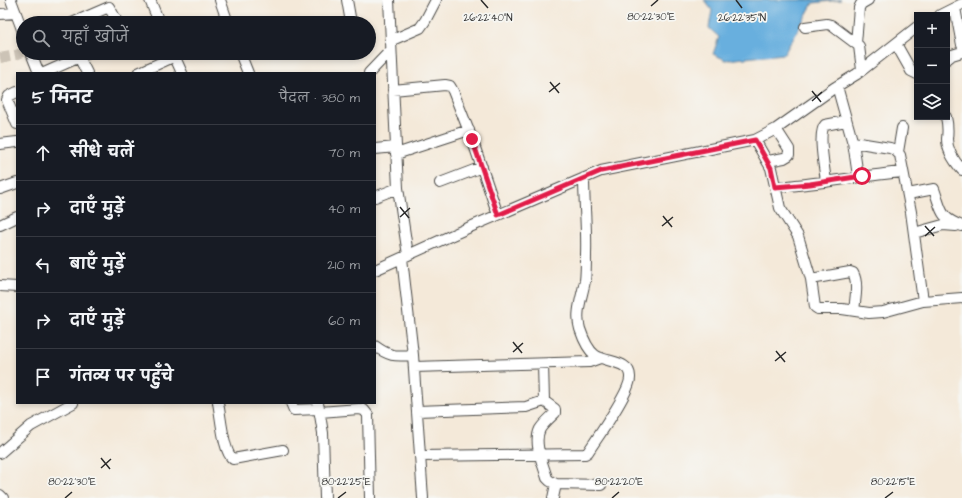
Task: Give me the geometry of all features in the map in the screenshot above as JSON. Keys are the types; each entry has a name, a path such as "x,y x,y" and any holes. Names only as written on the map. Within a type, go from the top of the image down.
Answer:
{"street":[{"path":"11,0 17,16"},
{"path":"150,0 156,16"},
{"path":"220,0 226,16"},
{"path":"347,0 350,16"},
{"path":"389,0 398,188 414,367 423,498"},
{"path":"370,72 391,45 420,28 436,0"},
{"path":"856,44 859,8 861,4 868,0"},
{"path":"946,12 959,6 962,45"},
{"path":"88,16 109,7 114,16"},
{"path":"0,14 16,13"},
{"path":"805,26 831,25 856,44 860,50 862,70"},
{"path":"376,270 601,171 755,140 776,129 862,70 914,29"},
{"path":"896,44 908,67 914,72"},
{"path":"950,57 962,52"},
{"path":"34,60 39,72"},
{"path":"46,72 73,60"},
{"path":"85,60 87,72"},
{"path":"141,72 165,60"},
{"path":"179,60 182,72"},
{"path":"243,60 248,72"},
{"path":"393,90 445,85 450,86 469,130 498,215"},
{"path":"837,86 853,142 858,176"},
{"path":"9,95 8,102 16,122"},
{"path":"947,120 949,151 962,170"},
{"path":"826,182 822,144 822,127 825,125 846,121"},
{"path":"902,128 898,152 908,194 923,301"},
{"path":"768,161 784,158 789,155 789,148 776,129"},
{"path":"376,149 396,151 469,130"},
{"path":"755,140 771,168 780,208 798,236 811,279 814,303 818,309 842,309 869,313 883,312 923,301 962,298"},
{"path":"0,144 16,142"},
{"path":"853,142 890,148 898,152"},
{"path":"440,183 482,167"},
{"path":"775,187 826,182 858,176 903,172"},
{"path":"420,456 585,454 588,452 602,431 628,389 630,376 628,371 624,366 600,358 589,350 578,321 585,282 586,252 584,178"},
{"path":"0,189 16,187"},
{"path":"376,197 398,188"},
{"path":"908,194 934,189 943,216 962,226"},
{"path":"0,225 16,217"},
{"path":"914,233 943,225 962,226"},
{"path":"811,279 850,272 853,273 855,276 856,286 854,311"},
{"path":"0,286 16,288"},
{"path":"376,347 390,355 413,355"},
{"path":"414,367 589,362 600,358"},
{"path":"543,364 544,401"},
{"path":"417,410 526,408 544,401"},
{"path":"544,401 555,409 555,413 540,430 538,443 547,478 556,484 601,485"},
{"path":"0,452 31,426 71,404"},
{"path":"218,404 226,447 230,457 233,460 284,450"},
{"path":"291,404 294,410 319,408 364,410 368,415 370,498"},
{"path":"319,408 324,440 326,498"},
{"path":"554,498 556,484"},
{"path":"0,495 3,498"}],"water":[{"path":"704,0 841,0 813,3 784,54 726,60 713,54 719,37 709,28 712,10"}],"tunnel":[{"path":"0,58 16,55"}],"route":[{"path":"472,139 498,215 601,171 755,140 771,168 775,187 810,184 862,176"}]}
